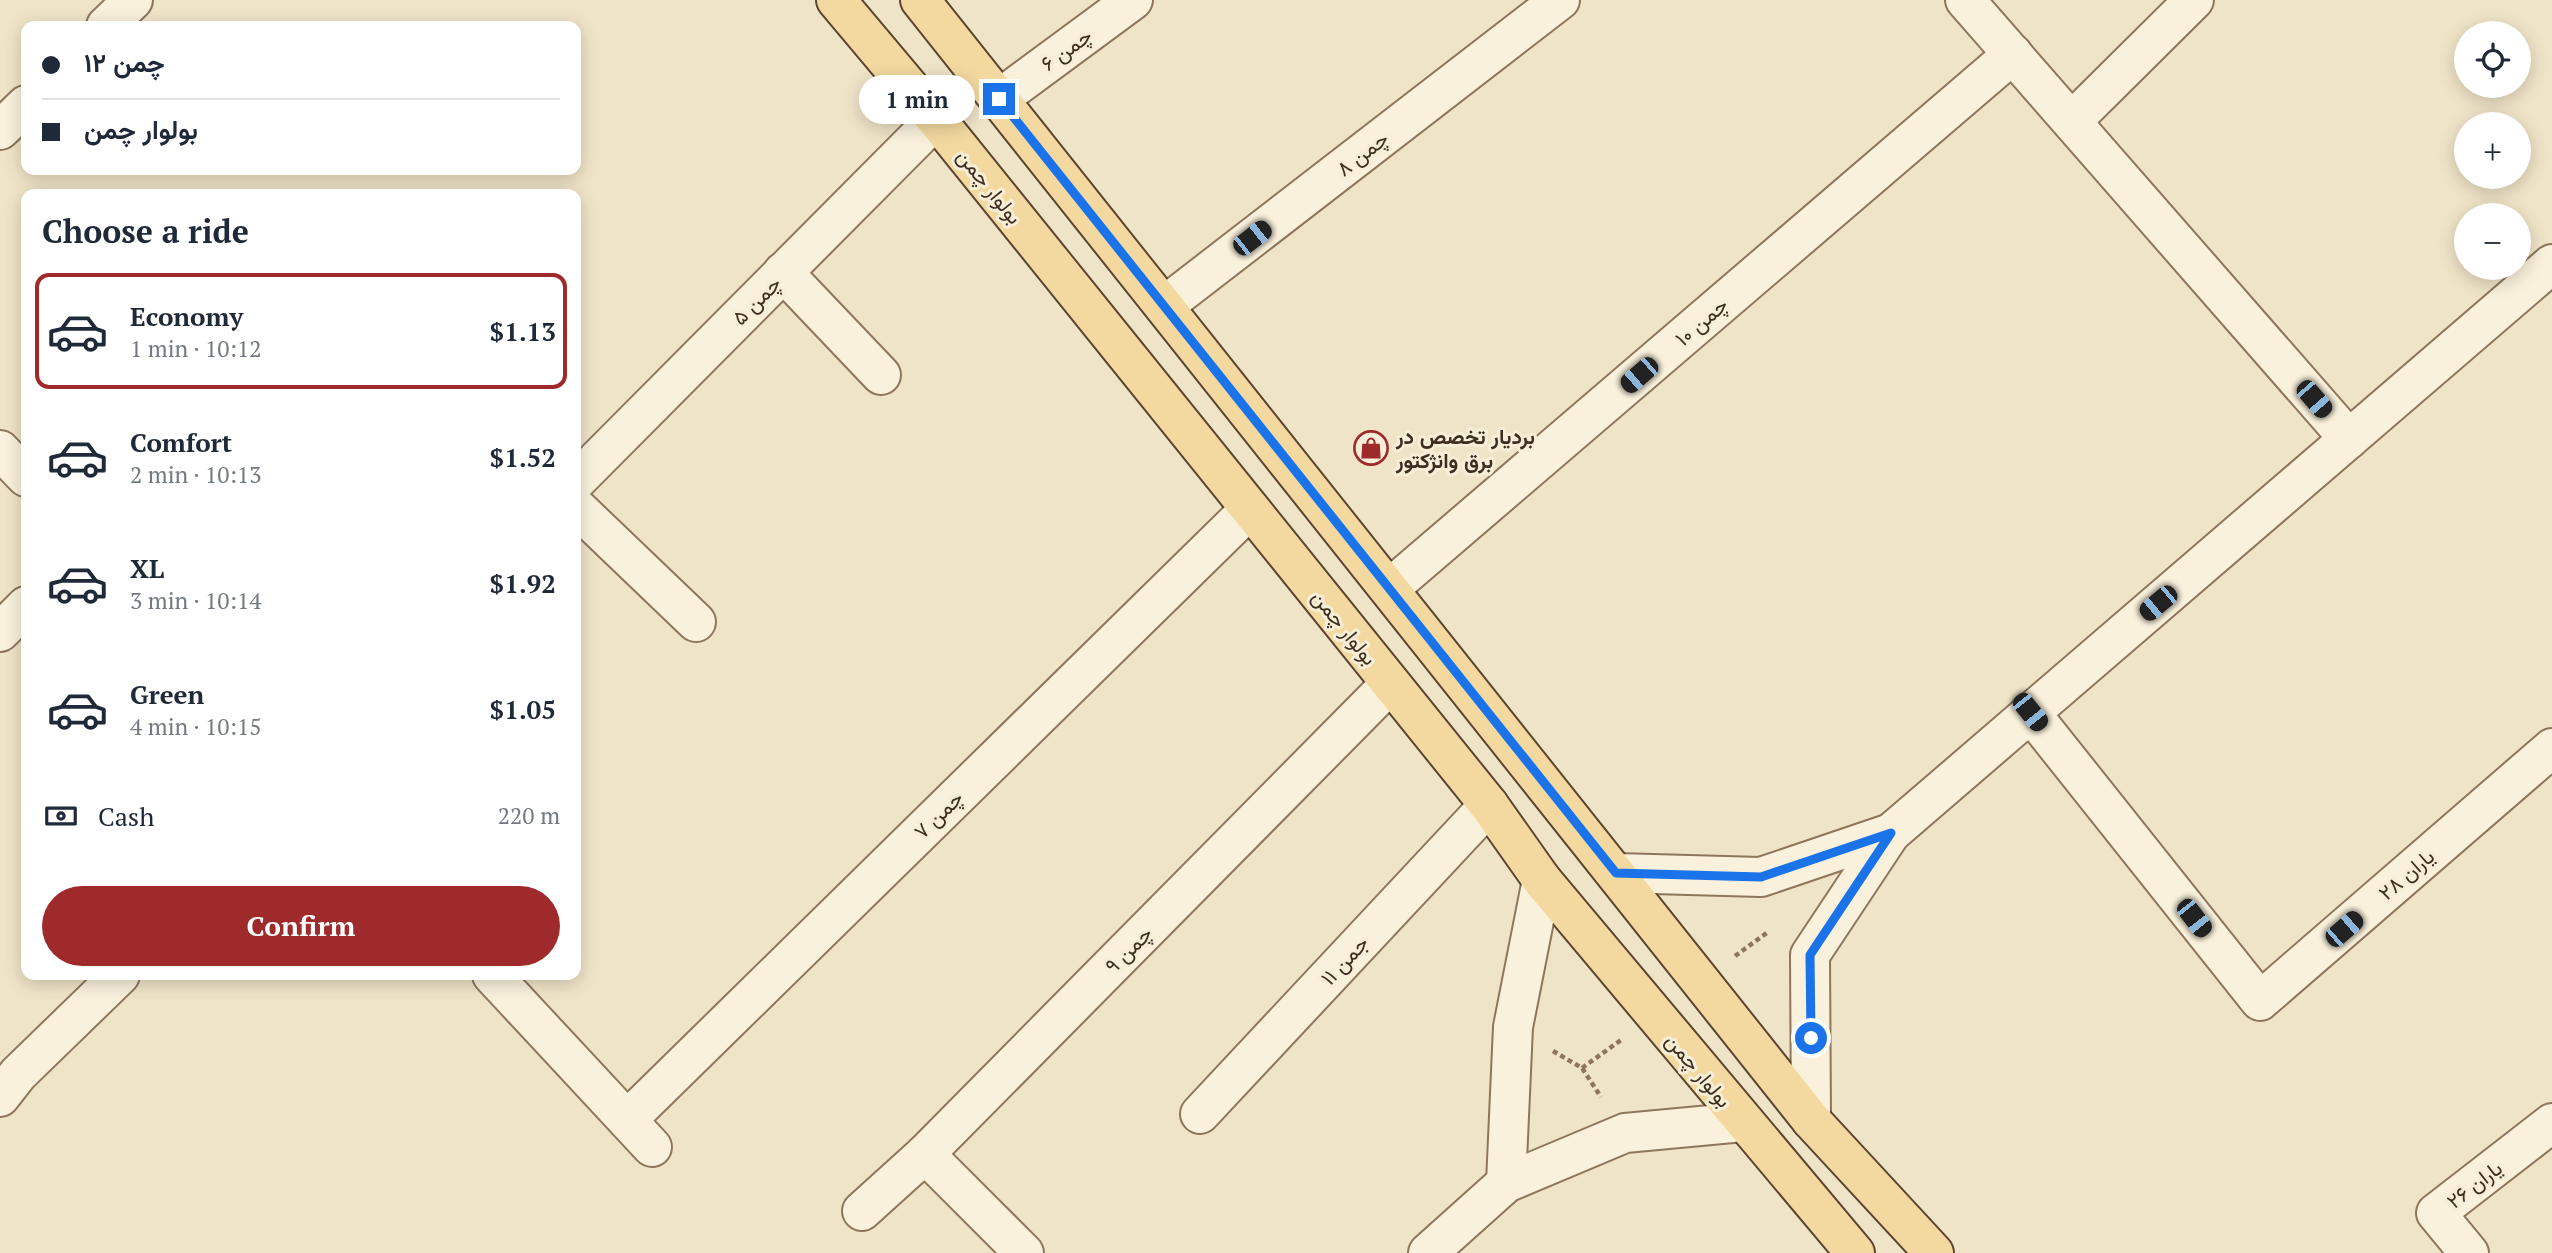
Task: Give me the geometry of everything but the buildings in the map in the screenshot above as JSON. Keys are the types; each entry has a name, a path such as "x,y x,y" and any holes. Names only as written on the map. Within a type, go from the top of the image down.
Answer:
{"main road":[{"name":"بولوار چمن","path":"836,0 936,119 1489,806 1542,880 1855,1253"},
{"path":"920,0 1811,1120 1934,1253"}],"street":[{"path":"111,21 133,0"},
{"name":"چمن ۶","path":"999,99 1133,0"},
{"name":"چمن ۸","path":"1164,306 1560,0"},
{"path":"1965,0 2349,439"},
{"path":"2072,121 2194,0"},
{"name":"چمن ۱۰","path":"1390,588 2013,54"},
{"path":"0,131 21,110"},
{"name":"چمن ۵","path":"581,476 936,119"},
{"path":"1811,1120 1810,955 1891,833 2552,264"},
{"path":"783,272 881,375"},
{"path":"0,450 21,472"},
{"name":"چمن ۷","path":"497,980 639,1133 1250,509"},
{"path":"581,513 696,622"},
{"path":"0,632 21,611"},
{"name":"چمن ۹","path":"862,1211 925,1154 1390,684"},
{"name":"یاران ۲۸","path":"2030,712 2260,1001 2552,748"},
{"name":"جمن ۱۱","path":"1200,1114 1489,806"},
{"path":"1616,873 1761,877 1891,833"},
{"path":"1506,1183 1514,1027 1542,880"},
{"path":"0,1097 18,1073 115,980"},
{"path":"1428,1253 1506,1183 1625,1133 1743,1122"},
{"name":"یاران ۲۶","path":"2469,1253 2436,1213 2552,1123"},
{"path":"925,1154 1024,1253"}],"path":[{"path":"1761,877 1768,932 1810,955"},
{"path":"1514,1027 1582,1068 1625,1133"}],"place":[{"name":"بردیار تخصص در برق وانژکتور","path":"1371,448"}],"route":[{"path":"999,99 1616,873 1761,877 1891,833 1810,955 1811,1038"}]}
